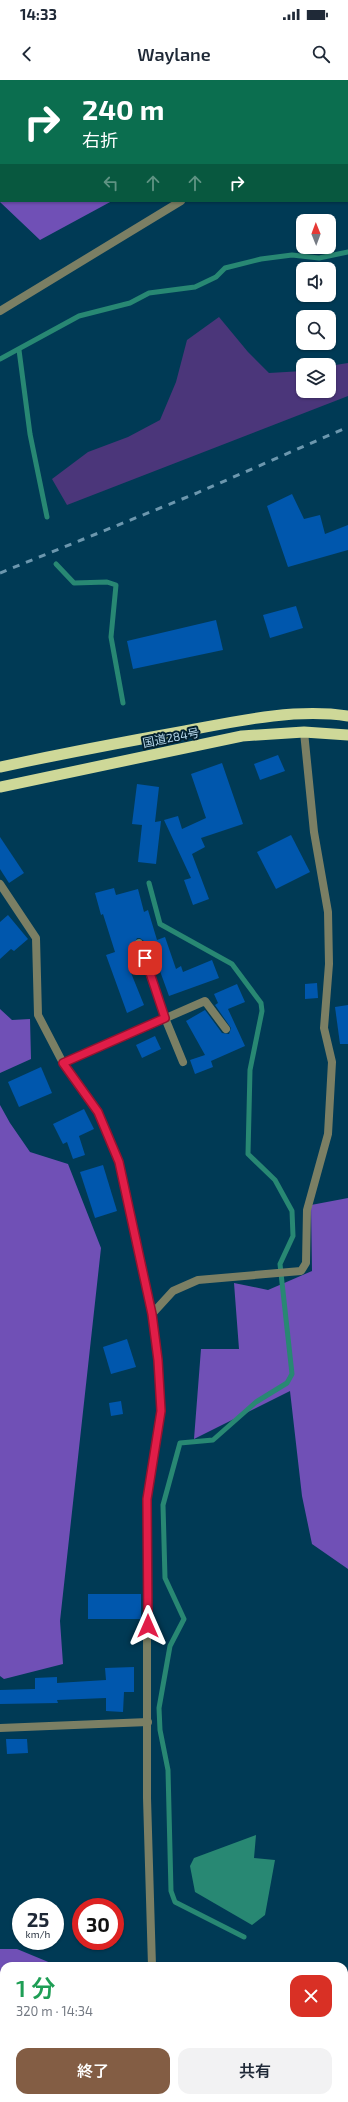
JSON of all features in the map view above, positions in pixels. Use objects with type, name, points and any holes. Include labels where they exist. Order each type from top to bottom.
[{"type":"highway","name":"国道284号","points":[[0,767],[79,750],[275,716],[334,714],[348,716]]},
{"type":"highway","name":"国道284号","points":[[0,787],[242,736],[304,732],[348,735]]},
{"type":"street","points":[[0,311],[179,202]]},
{"type":"street","points":[[152,1314],[173,1291],[198,1280],[300,1271],[306,1262],[307,1210],[328,1134],[332,1062],[324,1028],[329,964],[328,912],[314,832],[304,732]]},
{"type":"street","points":[[0,884],[36,938],[38,1015],[63,1063],[98,1112],[119,1162],[152,1314],[158,1360],[161,1411],[147,1499],[147,1798],[152,1962]]},
{"type":"street","points":[[140,943],[165,1018],[183,1062]]},
{"type":"street","points":[[63,1063],[205,1000],[226,1029]]},
{"type":"street","points":[[0,1728],[148,1722]]},
{"type":"shaded area","points":[[0,202],[110,202],[40,240]]},
{"type":"shaded area","points":[[219,317],[248,352],[269,373],[296,371],[296,398],[336,398],[336,365],[348,363],[348,396],[67,505],[52,479],[88,452],[128,437],[160,420],[176,382],[187,340]]},
{"type":"shaded area","points":[[0,1009],[12,1020],[30,1019],[31,1059],[0,1073]]},
{"type":"shaded area","points":[[0,1105],[10,1123],[30,1152],[68,1164],[101,1248],[60,1621],[63,1664],[4,1679],[0,1676]]},
{"type":"shaded area","points":[[348,1198],[348,1569],[312,1544],[302,1496],[290,1391],[194,1439],[201,1349],[239,1349],[234,1283],[268,1290],[312,1271],[311,1205]]},
{"type":"shaded area","points":[[256,1835],[254,1858],[275,1860],[265,1915],[252,1925],[195,1892],[190,1866],[194,1858]]},
{"type":"shaded area","points":[[0,1949],[19,1950],[48,1962],[0,1962]]},
{"type":"building","points":[[292,494],[304,519],[320,515],[325,534],[348,525],[348,550],[288,567],[267,506]]},
{"type":"building","points":[[296,606],[303,628],[270,638],[263,615]]},
{"type":"building","points":[[216,620],[223,650],[133,669],[127,641]]},
{"type":"building","points":[[278,755],[285,771],[260,780],[254,764]]},
{"type":"building","points":[[222,763],[243,824],[201,838],[205,847],[192,854],[209,899],[193,905],[184,880],[191,878],[164,820],[178,816],[182,829],[206,818],[191,774]]},
{"type":"building","points":[[137,784],[159,787],[155,822],[161,821],[156,864],[138,862],[142,825],[132,824]]},
{"type":"building","points":[[291,835],[310,872],[276,889],[257,852]]},
{"type":"building","points":[[0,837],[24,873],[9,883],[0,869]]},
{"type":"building","points":[[114,888],[116,895],[138,889],[144,912],[148,910],[157,940],[165,937],[176,969],[181,966],[183,972],[212,960],[219,978],[169,996],[156,960],[151,961],[144,941],[137,938],[134,944],[141,964],[129,968],[144,1005],[127,1013],[106,955],[115,952],[103,914],[101,915],[95,893]]},
{"type":"building","points":[[8,915],[28,939],[14,951],[11,949],[0,959],[0,922]]},
{"type":"building","points":[[317,983],[318,998],[305,999],[305,984]]},
{"type":"building","points":[[237,984],[245,1002],[228,1009],[245,1046],[211,1061],[213,1067],[195,1074],[190,1060],[205,1055],[186,1021],[205,1010],[222,1033],[229,1034],[231,1028],[215,1005],[218,1003],[214,994]]},
{"type":"building","points":[[348,1005],[348,1044],[340,1044],[335,1007]]},
{"type":"building","points":[[155,1036],[161,1049],[142,1058],[136,1045]]},
{"type":"building","points":[[41,1067],[52,1093],[19,1107],[8,1082]]},
{"type":"building","points":[[84,1109],[94,1129],[79,1136],[85,1155],[73,1159],[67,1142],[63,1144],[53,1124]]},
{"type":"building","points":[[103,1165],[117,1211],[95,1218],[80,1172]]},
{"type":"building","points":[[127,1339],[136,1367],[111,1374],[103,1347]]},
{"type":"building","points":[[121,1401],[123,1414],[111,1416],[109,1403]]},
{"type":"building","points":[[88,1594],[141,1594],[141,1619],[88,1619]]},
{"type":"building","points":[[134,1667],[134,1692],[124,1692],[123,1712],[106,1711],[106,1698],[57,1700],[58,1703],[0,1704],[0,1690],[35,1689],[35,1678],[57,1677],[57,1683],[106,1680],[105,1668]]},
{"type":"building","points":[[6,1739],[27,1739],[28,1753],[7,1754]]},
{"type":"waterway","points":[[0,359],[79,316],[130,303],[149,293],[195,287],[216,277],[225,268],[261,259],[292,255],[319,258],[348,252]]},
{"type":"waterway","points":[[19,350],[30,434],[47,517]]},
{"type":"waterway","points":[[56,564],[74,583],[107,582],[116,585],[111,637],[123,703]]},
{"type":"waterway","points":[[149,883],[160,924],[232,964],[261,1003],[262,1011],[250,1070],[248,1154],[275,1180],[292,1211],[293,1236],[280,1264],[292,1374],[287,1383],[256,1402],[213,1440],[180,1443],[163,1505],[165,1578],[184,1619],[170,1646],[159,1708],[160,1730],[168,1770],[171,1891],[175,1902],[244,1937]]},
{"type":"railway","points":[[0,573],[197,493],[348,427]]},
{"type":"route","points":[[145,958],[165,1018],[63,1063],[98,1112],[119,1162],[152,1314],[158,1360],[161,1411],[147,1499],[148,1626]]}]
